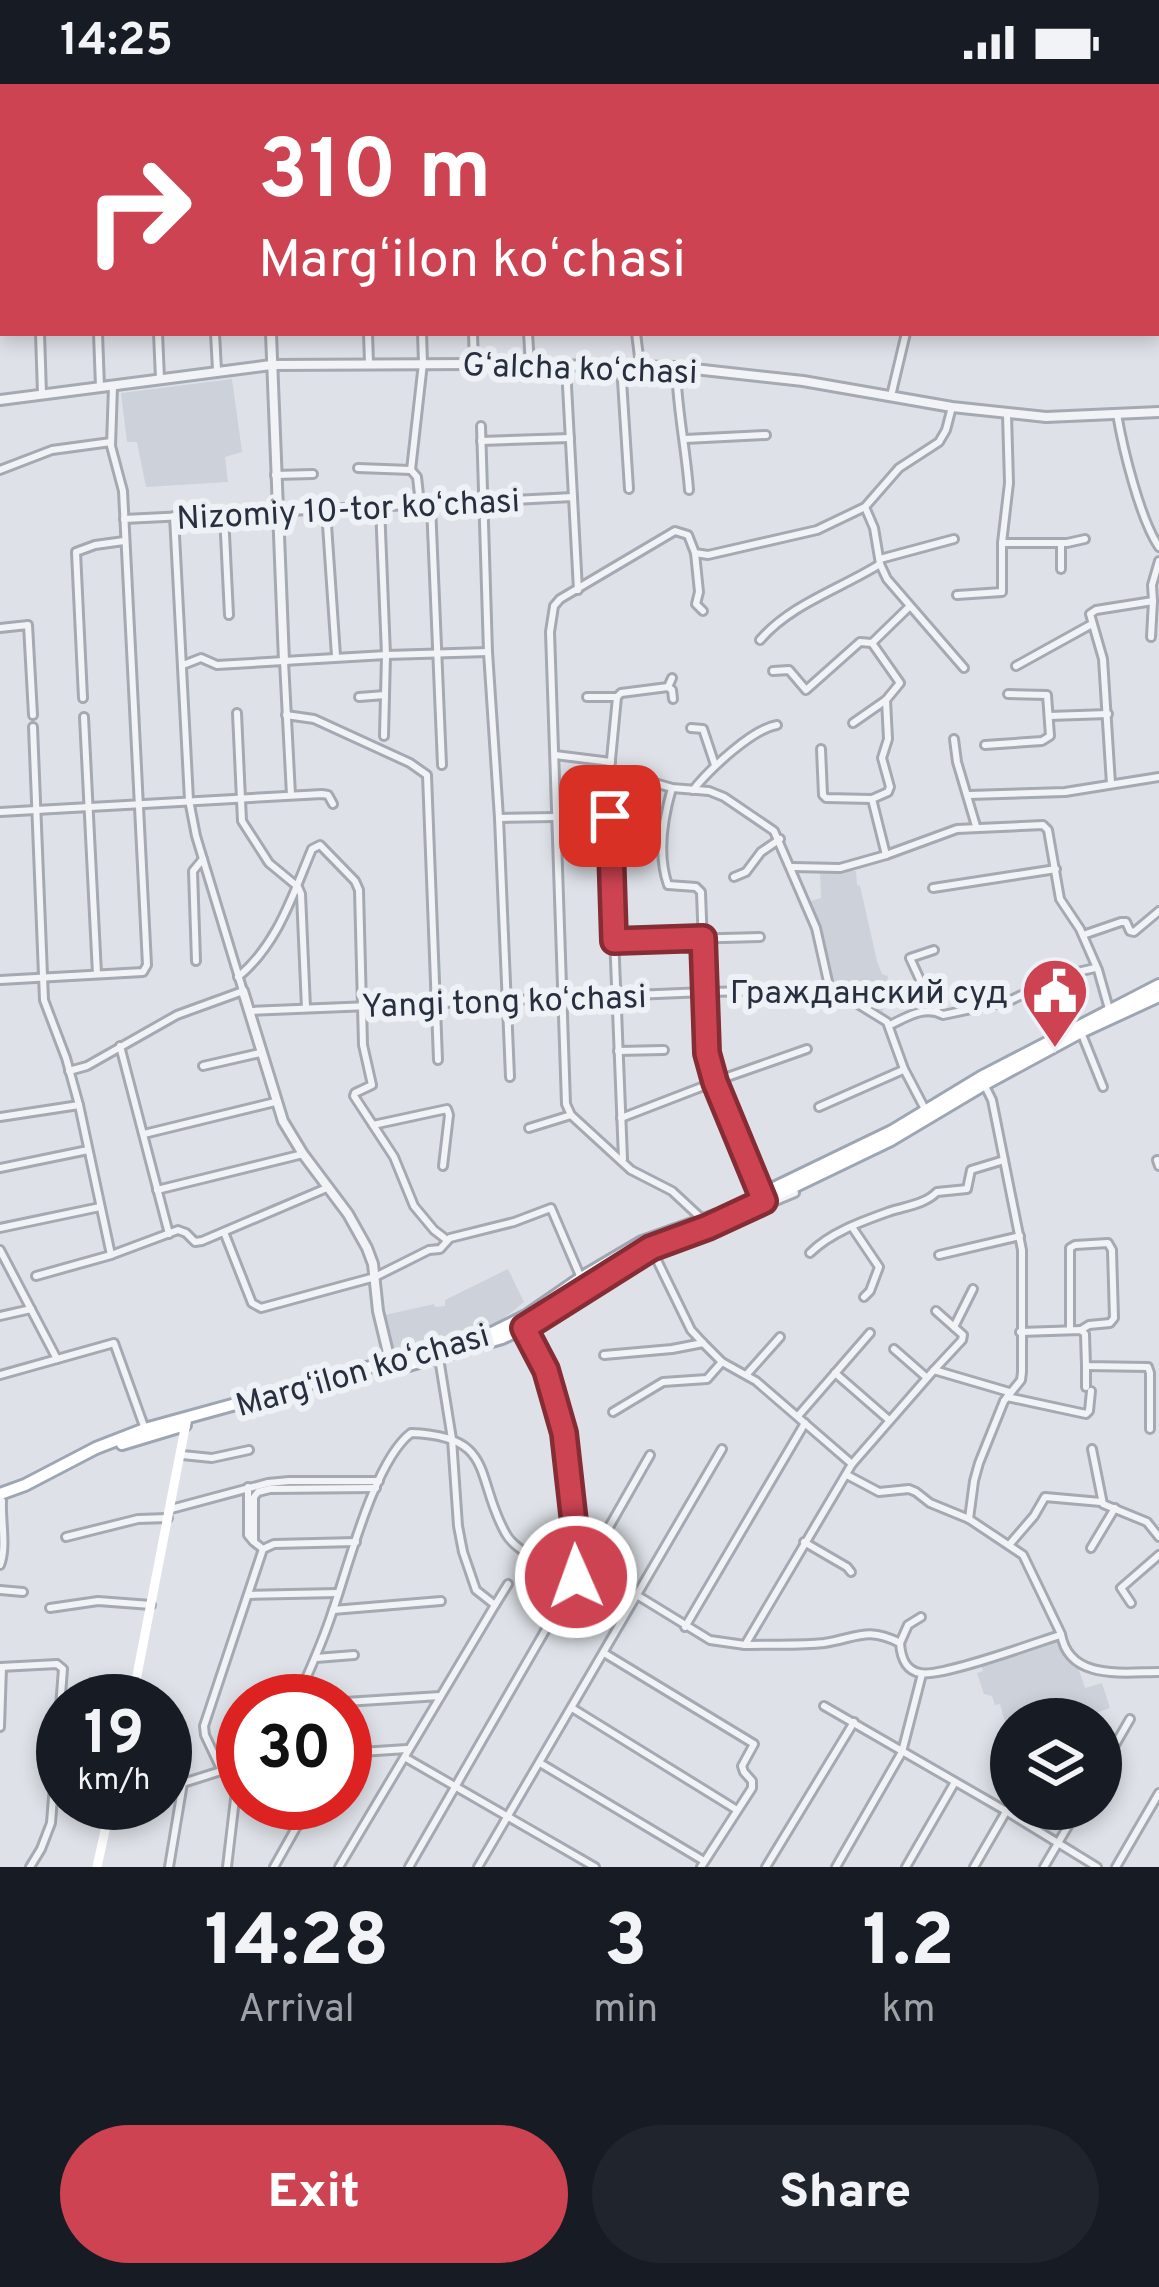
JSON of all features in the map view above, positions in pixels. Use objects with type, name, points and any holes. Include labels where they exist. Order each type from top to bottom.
[{"type":"main road","name":"Margʻilon koʻchasi","points":[[1,1499],[96,1448],[145,1429],[502,1339],[651,1248],[708,1227],[1159,985]]},
{"type":"main road","name":"Margʻilon koʻchasi","points":[[1,1499],[23,1494],[125,1443],[188,1421],[490,1334],[655,1236],[793,1186],[911,1130],[983,1081],[1159,995]]},
{"type":"main road","points":[[137,1674],[188,1421]]},
{"type":"main road","points":[[97,1867],[105,1830]]},
{"type":"street","points":[[40,336],[42,394]]},
{"type":"street","points":[[98,336],[100,387]]},
{"type":"street","points":[[158,336],[160,380]]},
{"type":"street","points":[[214,336],[217,370]]},
{"type":"street","points":[[272,336],[291,795]]},
{"type":"street","points":[[368,336],[369,363]]},
{"type":"street","points":[[420,504],[417,477],[411,470],[422,336]]},
{"type":"street","points":[[473,336],[474,364]]},
{"type":"street","points":[[528,336],[530,365]]},
{"type":"street","points":[[637,336],[640,366]]},
{"type":"street","points":[[891,396],[906,336]]},
{"type":"street","name":"Gʻalcha koʻchasi","points":[[0,400],[271,365],[621,365],[782,378],[1007,414],[1159,412]]},
{"type":"street","points":[[621,365],[629,489]]},
{"type":"street","points":[[566,367],[578,590]]},
{"type":"street","points":[[676,367],[689,490]]},
{"type":"street","points":[[0,980],[143,972],[146,965],[123,491],[111,442],[113,386]]},
{"type":"street","points":[[695,553],[725,552],[817,530],[865,507],[899,468],[939,442],[952,407]]},
{"type":"street","points":[[957,596],[1001,593],[1001,543],[1009,483],[1007,414]]},
{"type":"street","points":[[1117,414],[1123,448],[1159,547]]},
{"type":"street","points":[[481,426],[510,1077]]},
{"type":"street","points":[[685,439],[766,435]]},
{"type":"street","points":[[481,441],[570,438]]},
{"type":"street","points":[[0,470],[52,450],[111,442]]},
{"type":"street","points":[[358,468],[411,470]]},
{"type":"street","points":[[275,475],[313,474]]},
{"type":"street","name":"Nizomiy 10-tor koʻchasi","points":[[124,519],[573,497]]},
{"type":"street","points":[[431,503],[442,765]]},
{"type":"street","points":[[380,506],[384,736]]},
{"type":"street","points":[[865,507],[887,579],[964,668]]},
{"type":"street","points":[[326,510],[336,657]]},
{"type":"street","points":[[224,514],[229,615]]},
{"type":"street","points":[[174,516],[189,800],[203,860],[275,1102],[303,1154],[367,1248],[390,1363]]},
{"type":"street","points":[[703,610],[696,604],[700,592],[695,553],[686,532],[672,532],[560,599],[554,606],[550,632],[566,1105],[631,1170],[672,1191],[703,1221]]},
{"type":"street","points":[[760,640],[793,611],[880,562],[954,539]]},
{"type":"street","points":[[1001,543],[1061,544],[1085,539]]},
{"type":"street","points":[[83,698],[76,552],[124,541]]},
{"type":"street","points":[[1061,544],[1061,569]]},
{"type":"street","points":[[1151,637],[1152,585],[1159,561]]},
{"type":"street","points":[[1111,784],[1102,659],[1090,614],[1153,602]]},
{"type":"street","points":[[773,671],[789,670],[806,690],[860,642],[872,643],[909,607]]},
{"type":"street","points":[[1016,666],[1092,624]]},
{"type":"street","points":[[0,628],[28,625],[32,715]]},
{"type":"street","points":[[853,723],[886,700],[900,683],[872,643]]},
{"type":"street","points":[[182,665],[201,658],[217,665],[488,652]]},
{"type":"street","points":[[668,687],[672,678]]},
{"type":"street","points":[[587,697],[668,687]]},
{"type":"street","points":[[668,687],[673,699]]},
{"type":"street","points":[[986,745],[1050,736],[1047,695],[1009,694]]},
{"type":"street","points":[[359,697],[385,695]]},
{"type":"street","points":[[616,697],[610,766],[623,1162]]},
{"type":"street","points":[[821,749],[826,798],[872,799],[888,792],[882,758],[888,739],[886,700]]},
{"type":"street","points":[[237,713],[242,820],[269,863],[298,887],[306,1008]]},
{"type":"street","points":[[1049,716],[1108,714]]},
{"type":"street","points":[[286,715],[314,719],[427,775],[438,1060]]},
{"type":"street","points":[[84,717],[97,974]]},
{"type":"street","points":[[693,790],[762,728],[777,725]]},
{"type":"street","points":[[33,727],[44,1000],[79,1105],[111,1255]]},
{"type":"street","points":[[691,728],[703,729],[716,766]]},
{"type":"street","points":[[954,739],[976,826]]},
{"type":"street","points":[[554,754],[610,766],[672,788],[709,790],[774,831],[816,928],[829,986],[888,1026],[926,1112]]},
{"type":"street","points":[[969,795],[1065,792],[1158,774]]},
{"type":"street","points":[[672,788],[662,828],[665,882],[699,890],[707,1053],[762,1197]]},
{"type":"street","points":[[0,812],[325,794],[333,803]]},
{"type":"street","points":[[872,799],[886,855]]},
{"type":"street","points":[[499,818],[557,817]]},
{"type":"street","points":[[792,867],[840,868],[957,829],[1042,825],[1048,830],[1060,899],[1083,935],[1109,1009]]},
{"type":"street","points":[[734,877],[746,872],[760,852],[780,838]]},
{"type":"street","points":[[238,976],[279,927],[312,848],[324,849],[358,886],[364,1055],[373,1084],[354,1096],[399,1166],[414,1206],[447,1240]]},
{"type":"street","points":[[196,961],[193,871],[203,860]]},
{"type":"street","points":[[932,888],[1056,869]]},
{"type":"street","points":[[1083,935],[1120,922],[1134,932],[1159,911]]},
{"type":"street","points":[[614,941],[760,937]]},
{"type":"street","points":[[934,950],[910,958],[922,984],[933,988],[937,1011]]},
{"type":"street","points":[[888,1026],[916,1012],[943,1015],[1010,1001],[1064,975],[1095,968]]},
{"type":"street","name":"Yangi tong koʻchasi","points":[[250,1012],[563,996],[757,991],[804,995],[829,986]]},
{"type":"street","points":[[69,1071],[177,1015],[243,991]]},
{"type":"street","points":[[1081,1032],[1103,1087]]},
{"type":"street","points":[[119,1045],[169,1234]]},
{"type":"street","points":[[621,1118],[807,1049]]},
{"type":"street","points":[[618,1051],[664,1050]]},
{"type":"street","points":[[203,1066],[260,1053]]},
{"type":"street","points":[[819,1107],[904,1069]]},
{"type":"street","points":[[969,1519],[979,1463],[1022,1372],[1020,1236],[992,1100],[983,1081]]},
{"type":"street","points":[[144,1135],[275,1102]]},
{"type":"street","points":[[0,1117],[79,1105]]},
{"type":"street","points":[[373,1125],[447,1109],[443,1166]]},
{"type":"street","points":[[529,1128],[571,1115]]},
{"type":"street","points":[[0,1168],[88,1150]]},
{"type":"street","points":[[157,1190],[303,1154]]},
{"type":"street","points":[[810,1253],[822,1241],[851,1227],[930,1200],[937,1192],[967,1189],[971,1170],[1004,1160]]},
{"type":"street","points":[[36,1276],[182,1230],[195,1242],[328,1187]]},
{"type":"street","points":[[0,1228],[100,1207]]},
{"type":"street","points":[[224,1232],[258,1308],[375,1276],[429,1250],[440,1250],[447,1240],[551,1208],[581,1278]]},
{"type":"street","points":[[851,1227],[879,1267],[864,1297]]},
{"type":"street","points":[[939,1255],[1020,1236]]},
{"type":"street","points":[[1020,1332],[1082,1330],[1089,1324],[1110,1323],[1114,1318],[1108,1243],[1070,1248],[1070,1330]]},
{"type":"street","points":[[651,1248],[703,1343],[852,1464]]},
{"type":"street","points":[[0,1250],[58,1358]]},
{"type":"street","points":[[954,1327],[974,1289]]},
{"type":"street","points":[[0,1316],[31,1309]]},
{"type":"street","points":[[745,1645],[852,1464],[962,1340],[963,1335],[936,1311]]},
{"type":"street","points":[[410,1867],[576,1577],[564,1433],[546,1370],[524,1328]]},
{"type":"street","points":[[934,1370],[1086,1414],[1082,1330]]},
{"type":"street","points":[[797,1416],[870,1333]]},
{"type":"street","points":[[746,1375],[780,1337]]},
{"type":"street","points":[[0,1376],[114,1343],[145,1429]]},
{"type":"street","points":[[604,1354],[703,1343]]},
{"type":"street","points":[[894,1349],[926,1377]]},
{"type":"street","points":[[439,1358],[463,1552],[476,1589],[494,1605]]},
{"type":"street","points":[[613,1412],[664,1382],[703,1380],[722,1362]]},
{"type":"street","points":[[1086,1366],[1148,1367],[1150,1430]]},
{"type":"street","points":[[835,1373],[889,1420]]},
{"type":"street","points":[[686,1627],[805,1423]]},
{"type":"street","points":[[309,1674],[378,1484],[399,1443],[411,1433],[452,1439],[475,1455],[511,1541],[547,1566],[564,1558],[578,1559],[710,1640],[745,1645],[827,1642],[874,1633],[901,1643]]},
{"type":"street","points":[[478,1867],[722,1449]]},
{"type":"street","points":[[1092,1449],[1102,1502]]},
{"type":"street","points":[[182,1455],[212,1458],[249,1450]]},
{"type":"street","points":[[588,1564],[650,1455]]},
{"type":"street","points":[[845,1474],[874,1491],[916,1492],[1010,1545],[1022,1555],[1063,1644],[1093,1671],[1159,1672]]},
{"type":"street","points":[[66,1538],[170,1513],[248,1487],[290,1480],[378,1484]]},
{"type":"street","points":[[254,1541],[254,1497],[262,1490],[378,1484]]},
{"type":"street","points":[[248,1487],[248,1535],[263,1549]]},
{"type":"street","points":[[1010,1545],[1045,1497],[1102,1502],[1147,1522],[1159,1538]]},
{"type":"street","points":[[0,1565],[5,1554],[1,1499]]},
{"type":"street","points":[[1091,1548],[1115,1508]]},
{"type":"street","points":[[221,1674],[263,1549],[274,1544],[356,1542]]},
{"type":"street","points":[[804,1542],[850,1572]]},
{"type":"street","points":[[1131,1603],[1120,1588],[1159,1555]]},
{"type":"street","points":[[339,1867],[508,1584]]},
{"type":"street","points":[[0,1590],[23,1592]]},
{"type":"street","points":[[248,1595],[338,1593]]},
{"type":"street","points":[[50,1608],[98,1601],[151,1605]]},
{"type":"street","points":[[333,1610],[441,1601]]},
{"type":"street","points":[[922,1617],[908,1625],[901,1643],[907,1665],[922,1674],[1061,1634]]},
{"type":"street","points":[[540,1763],[702,1864],[752,1787],[742,1766],[752,1742],[604,1653]]},
{"type":"street","points":[[316,1658],[354,1655]]},
{"type":"street","points":[[0,1727],[1,1666],[57,1664],[63,1674]]},
{"type":"street","points":[[836,1867],[902,1752],[922,1674]]},
{"type":"street","points":[[216,1690],[204,1726],[216,1757]]},
{"type":"street","points":[[372,1700],[440,1696]]},
{"type":"street","points":[[824,1706],[990,1798]]},
{"type":"street","points":[[572,1708],[737,1810]]},
{"type":"street","points":[[1122,1733],[1130,1719]]},
{"type":"street","points":[[766,1867],[854,1722]]},
{"type":"street","points":[[372,1753],[407,1753],[456,1787],[595,1867]]},
{"type":"street","points":[[906,1867],[956,1782]]},
{"type":"street","points":[[1116,1867],[1159,1793]]},
{"type":"street","points":[[30,1867],[49,1830]]},
{"type":"street","points":[[170,1867],[176,1830]]},
{"type":"street","points":[[227,1867],[232,1830]]},
{"type":"street","points":[[274,1867],[295,1830]]},
{"type":"street","points":[[974,1867],[996,1830]]},
{"type":"street","points":[[1039,1830],[1097,1867]]},
{"type":"street","points":[[1044,1867],[1065,1830]]},
{"type":"shaded area","points":[[232,379],[242,452],[225,457],[228,482],[146,487],[137,442],[127,442],[121,393]]},
{"type":"shaded area","points":[[820,871],[856,871],[877,961],[882,974],[888,976],[883,1012],[838,991],[834,980],[828,981],[808,902],[821,898]]},
{"type":"shaded area","points":[[508,1269],[524,1302],[498,1323],[392,1352],[385,1315],[434,1304],[445,1306],[445,1300]]},
{"type":"shaded area","points":[[1059,1639],[1077,1664],[1085,1688],[1102,1683],[1107,1698],[993,1698],[984,1694],[977,1673],[983,1671],[980,1663]]},
{"type":"place","name":"Гражданский суд","points":[[1055,1050]]},
{"type":"route","points":[[576,1577],[564,1433],[546,1370],[524,1328],[651,1248],[764,1201],[707,1053],[703,938],[614,941],[610,816]]}]
